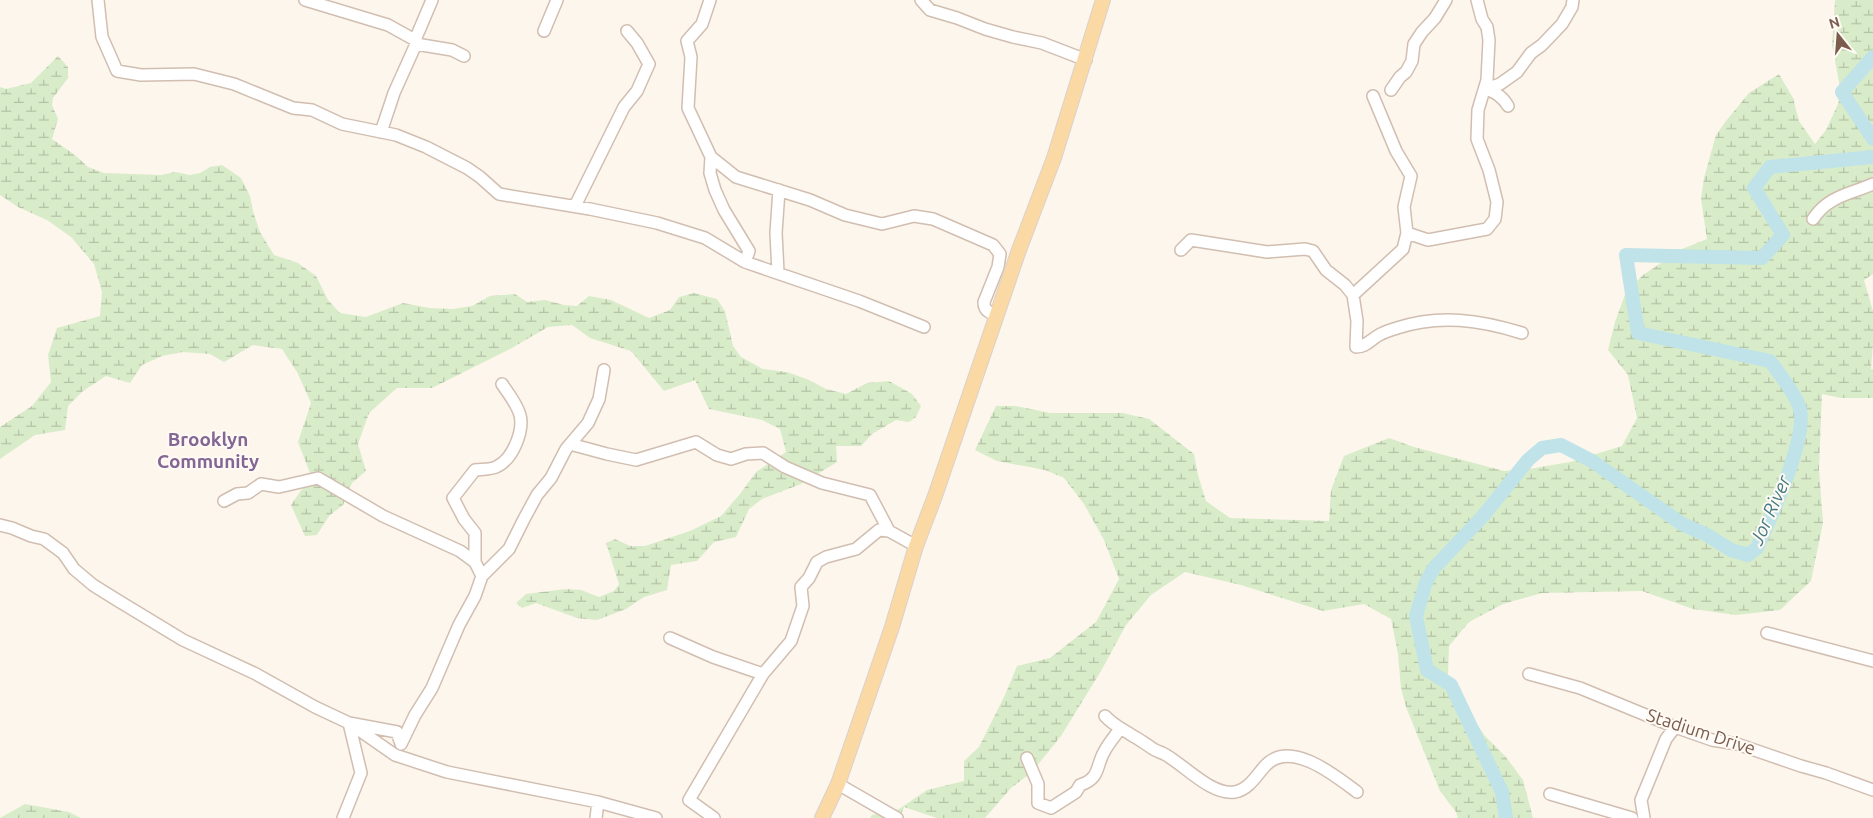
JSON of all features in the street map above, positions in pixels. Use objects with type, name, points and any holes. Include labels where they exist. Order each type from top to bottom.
[{"type":"main road","points":[[822,818],[838,784],[892,627],[916,546],[935,496],[1019,250],[1054,158],[1086,60],[1103,0]]},
{"type":"street","points":[[98,0],[102,37],[117,71],[142,76],[194,74],[234,84],[293,108],[312,110],[342,124],[396,135],[426,147],[467,168],[499,194],[575,206],[657,223],[704,238],[745,262],[859,301],[924,327]]},
{"type":"street","points":[[305,0],[388,25],[416,42],[452,50],[464,56]]},
{"type":"street","points":[[381,132],[394,93],[432,0]]},
{"type":"street","points":[[544,31],[557,0]]},
{"type":"street","points":[[710,0],[702,24],[687,41],[691,57],[688,108],[711,157],[736,177],[810,200],[845,215],[882,224],[914,216],[933,219],[993,245],[1000,254],[998,267],[984,302],[984,308],[996,316]]},
{"type":"street","points":[[921,0],[930,10],[958,18],[985,29],[1042,43],[1086,60]]},
{"type":"street","points":[[1391,90],[1400,76],[1406,72],[1412,61],[1414,44],[1435,18],[1446,0]]},
{"type":"street","points":[[1407,233],[1428,240],[1487,229],[1495,219],[1497,202],[1489,170],[1477,139],[1478,110],[1486,89],[1489,65],[1487,27],[1482,19],[1478,0]]},
{"type":"street","points":[[1486,89],[1500,84],[1517,72],[1531,53],[1542,45],[1562,24],[1572,8],[1573,0]]},
{"type":"street","points":[[575,206],[624,107],[637,91],[649,64],[637,43],[627,31]]},
{"type":"street","points":[[1486,89],[1497,93],[1508,106]]},
{"type":"street","points":[[1353,295],[1403,249],[1407,233],[1404,207],[1411,176],[1396,151],[1373,96]]},
{"type":"street","points":[[711,157],[710,173],[715,190],[724,210],[749,252],[745,262]]},
{"type":"street","points":[[1813,219],[1817,212],[1836,197],[1873,184]]},
{"type":"street","points":[[778,272],[776,233],[779,190]]},
{"type":"street","points":[[1180,250],[1191,240],[1267,252],[1305,249],[1313,251],[1326,270],[1345,285],[1353,295],[1357,321],[1356,346],[1363,347],[1380,334],[1398,327],[1444,320],[1485,322],[1522,333]]},
{"type":"street","points":[[349,723],[397,732],[401,744],[415,715],[432,688],[475,596],[482,576],[509,549],[538,495],[551,478],[566,449],[588,423],[598,399],[604,370]]},
{"type":"street","points":[[482,576],[476,562],[475,533],[464,519],[453,498],[475,470],[496,468],[507,460],[517,441],[520,429],[520,415],[502,384]]},
{"type":"street","points":[[570,444],[636,460],[696,442],[717,455],[731,459],[746,454],[763,453],[785,467],[822,483],[870,495],[889,531]]},
{"type":"street","points":[[224,501],[237,494],[248,493],[261,484],[279,487],[318,478],[383,516],[460,551],[476,562]]},
{"type":"street","points":[[0,525],[44,540],[63,553],[74,569],[117,600],[183,640],[256,674],[314,707],[349,723],[395,755],[447,772],[598,802],[656,818]]},
{"type":"street","points":[[714,818],[689,800],[763,674],[791,641],[803,606],[801,586],[809,578],[817,562],[826,557],[856,549],[879,530],[889,531],[916,546]]},
{"type":"street","points":[[1767,633],[1873,660]]},
{"type":"street","points":[[670,638],[713,657],[763,674]]},
{"type":"street","name":"Stadium Drive","points":[[1529,674],[1580,688],[1712,740],[1737,744],[1873,790]]},
{"type":"street","points":[[1105,716],[1111,723],[1166,755],[1196,778],[1229,792],[1237,792],[1247,786],[1256,779],[1267,763],[1281,757],[1300,758],[1323,767],[1357,792]]},
{"type":"street","points":[[343,818],[361,773],[349,723]]},
{"type":"street","points":[[1644,818],[1641,800],[1666,739],[1675,727]]},
{"type":"street","points":[[1045,818],[1051,808],[1076,792],[1080,785],[1089,782],[1099,768],[1103,753],[1120,729]]},
{"type":"street","points":[[1027,758],[1038,784],[1038,803],[1051,808]]},
{"type":"street","points":[[838,784],[897,818]]},
{"type":"street","points":[[1550,794],[1632,818]]},
{"type":"street","points":[[596,818],[598,802]]},
{"type":"green space","points":[[1835,0],[1873,0],[1873,274],[1864,280],[1873,311],[1871,369],[1873,369],[1873,398],[1841,398],[1822,394],[1819,469],[1823,523],[1811,581],[1780,610],[1736,615],[1693,609],[1642,591],[1542,593],[1503,604],[1469,622],[1449,646],[1448,674],[1458,696],[1485,736],[1505,756],[1523,780],[1533,818],[1458,818],[1456,812],[1440,791],[1406,707],[1401,688],[1398,654],[1391,619],[1364,604],[1323,611],[1241,585],[1185,572],[1151,595],[1126,625],[1101,671],[1061,736],[1032,772],[1011,788],[985,818],[937,818],[904,807],[900,818],[870,818],[872,815],[899,809],[927,790],[964,781],[964,761],[979,747],[1017,666],[1050,658],[1096,622],[1119,579],[1104,540],[1084,504],[1064,478],[1045,470],[997,461],[975,450],[996,406],[1016,406],[1050,413],[1123,413],[1149,419],[1194,454],[1206,501],[1230,518],[1329,521],[1331,490],[1344,456],[1389,438],[1414,447],[1504,471],[1570,462],[1622,446],[1637,418],[1628,375],[1608,350],[1615,322],[1626,292],[1643,275],[1682,249],[1707,239],[1701,199],[1704,178],[1716,135],[1749,93],[1779,74],[1793,98],[1799,121],[1815,144],[1826,130],[1838,104],[1840,87],[1832,45]]},
{"type":"green space","points":[[58,56],[68,67],[68,78],[53,98],[52,105],[58,119],[52,139],[88,167],[104,173],[161,175],[175,172],[190,175],[200,173],[210,167],[222,165],[241,178],[250,196],[260,232],[274,255],[298,263],[316,276],[328,300],[340,313],[366,317],[403,303],[429,308],[453,309],[472,306],[490,296],[515,294],[527,302],[545,300],[577,306],[589,296],[611,300],[649,318],[670,310],[679,297],[694,293],[717,299],[725,311],[733,346],[741,357],[763,369],[787,372],[826,389],[846,394],[867,383],[889,381],[912,394],[921,406],[916,417],[909,422],[896,420],[872,434],[861,446],[836,446],[837,462],[801,484],[762,499],[749,509],[736,537],[714,542],[697,561],[671,565],[667,590],[644,597],[626,609],[597,620],[577,618],[536,603],[522,608],[516,603],[526,594],[566,589],[581,590],[599,597],[614,591],[619,584],[606,543],[615,539],[630,546],[645,546],[690,531],[721,516],[756,472],[786,452],[780,429],[762,420],[709,409],[695,380],[664,391],[631,351],[590,338],[572,325],[548,327],[510,349],[432,388],[397,388],[369,413],[358,444],[366,471],[352,483],[343,505],[329,516],[317,535],[305,536],[291,505],[311,476],[298,442],[311,403],[297,372],[282,349],[253,345],[224,362],[210,354],[183,352],[162,356],[142,365],[130,383],[106,376],[83,391],[68,406],[65,430],[35,435],[0,459],[0,427],[32,406],[51,382],[48,355],[57,328],[100,316],[102,292],[94,264],[71,237],[47,220],[18,207],[0,195],[0,87],[6,89],[31,83]]},
{"type":"green space","points":[[25,804],[69,812],[81,818],[0,818]]},
{"type":"waterway","name":"Jor River","points":[[1873,57],[1842,92],[1873,139]]},
{"type":"waterway","name":"Jor River","points":[[1506,818],[1502,792],[1451,685],[1427,670],[1416,616],[1426,582],[1434,568],[1483,516],[1528,460],[1542,448],[1561,445],[1592,461],[1682,524],[1707,535],[1731,550],[1748,555],[1757,548],[1779,498],[1794,456],[1801,419],[1799,406],[1786,383],[1770,361],[1638,333],[1626,255],[1762,258],[1783,235],[1754,188],[1770,167],[1873,157]]},
{"type":"district","name":"Brooklyn Community","points":[[208,450]]}]
